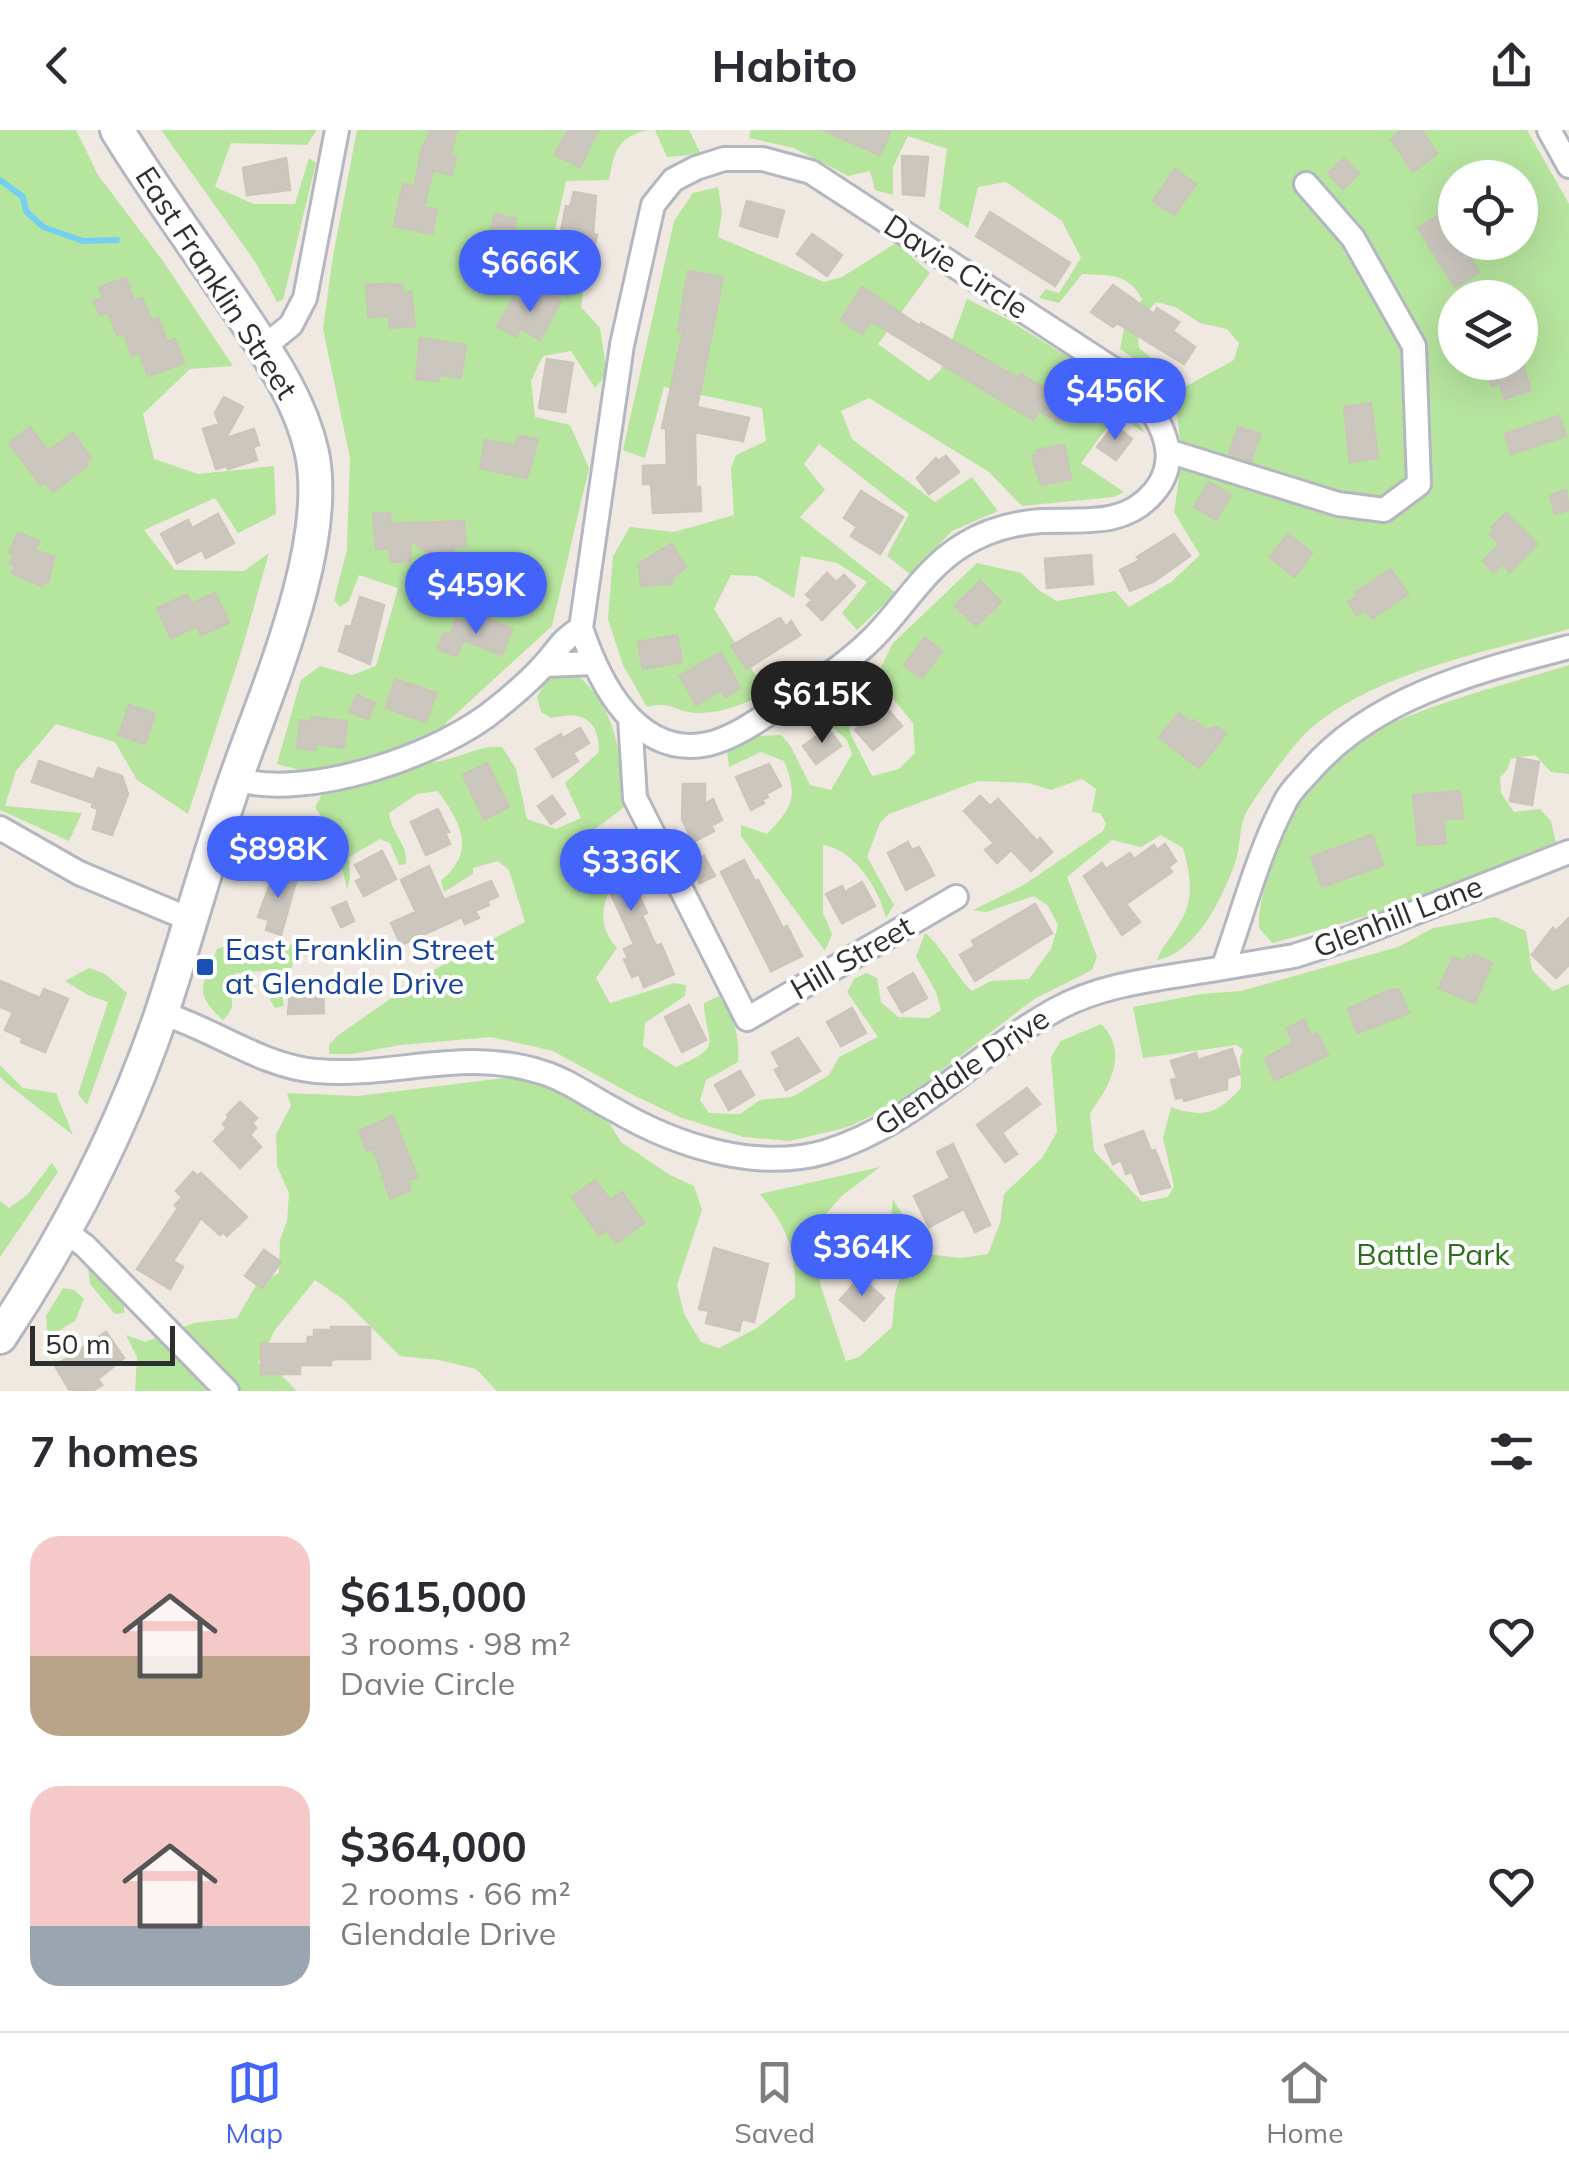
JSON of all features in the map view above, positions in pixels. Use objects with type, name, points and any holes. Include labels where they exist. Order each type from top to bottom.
[{"type":"main road","name":"East Franklin Street","points":[[0,1337],[65,1231],[118,1124],[161,1013],[301,589],[311,534],[312,453],[296,406],[264,347],[117,130]]},
{"type":"street","points":[[264,347],[291,325],[305,298],[338,130]]},
{"type":"street","points":[[1549,130],[1569,166]]},
{"type":"street","name":"Davie Circle","points":[[724,158],[763,159],[811,172],[1128,379],[1154,410],[1168,441],[1168,451],[1168,470],[1154,494],[1127,514],[1077,524],[1044,521],[1014,525],[989,531],[962,546],[936,564],[874,637],[844,663],[748,726],[710,744],[681,746],[649,734],[630,718],[612,698],[580,628],[622,346],[654,205],[673,180],[724,158]]},
{"type":"street","points":[[1168,451],[1338,504],[1384,510],[1419,484],[1414,346],[1353,238],[1306,184]]},
{"type":"street","points":[[236,779],[259,786],[312,782],[407,758],[462,732],[495,710],[545,664],[560,641],[580,628]]},
{"type":"street","points":[[1223,968],[1286,798],[1318,762],[1364,721],[1429,690],[1569,647]]},
{"type":"street","points":[[545,664],[593,663]]},
{"type":"street","name":"Hill Street","points":[[630,718],[635,798],[747,1019],[956,897]]},
{"type":"street","points":[[0,828],[79,874],[190,919]]},
{"type":"street","name":"Glenhill Lane","points":[[1223,968],[1294,956],[1350,938],[1569,852]]},
{"type":"street","name":"Glendale Drive","points":[[161,1013],[268,1059],[304,1069],[338,1071],[476,1060],[520,1066],[570,1084],[663,1134],[720,1153],[796,1156],[818,1154],[874,1134],[908,1114],[1036,1020],[1074,1000],[1118,987],[1223,968]]},
{"type":"street","points":[[65,1231],[85,1246],[228,1391]]},
{"type":"green space","points":[[0,130],[76,130],[98,175],[163,261],[233,366],[190,369],[143,414],[154,459],[198,474],[274,466],[276,514],[238,533],[215,498],[144,530],[175,570],[244,571],[269,553],[188,814],[137,780],[115,742],[56,724],[16,771],[5,806],[82,813],[69,841],[0,810]]},
{"type":"green space","points":[[161,130],[317,130],[307,145],[231,143],[215,187],[254,204],[295,204],[309,158],[316,163],[283,300],[277,302],[256,263]]},
{"type":"green space","points":[[357,130],[647,130],[629,137],[619,147],[609,180],[566,181],[549,258],[587,265],[581,307],[600,328],[607,374],[595,388],[571,351],[543,356],[531,381],[535,417],[570,425],[589,468],[552,626],[446,723],[433,762],[502,747],[516,769],[527,819],[556,829],[581,818],[565,783],[599,752],[598,740],[592,724],[586,720],[571,716],[551,718],[541,712],[537,697],[546,681],[569,669],[597,696],[618,748],[625,806],[587,836],[582,853],[585,865],[590,882],[640,875],[653,890],[631,882],[608,893],[604,922],[617,948],[596,978],[610,1003],[674,983],[686,985],[685,996],[645,1023],[643,1046],[676,1067],[708,1048],[704,1003],[719,996],[735,1027],[738,1062],[706,1080],[700,1100],[709,1113],[740,1114],[760,1100],[792,1097],[829,1075],[839,1057],[878,1037],[847,992],[854,979],[866,973],[877,978],[881,1002],[898,1017],[929,1018],[941,1010],[936,992],[916,957],[925,933],[972,991],[991,981],[1029,979],[1051,949],[1058,925],[1048,906],[1034,896],[986,912],[973,910],[1022,886],[1103,831],[1106,823],[1100,813],[1092,812],[1096,789],[1082,779],[1051,790],[1029,783],[978,781],[889,814],[880,823],[867,857],[894,905],[886,918],[864,872],[845,854],[823,845],[823,913],[832,934],[825,951],[741,836],[741,825],[767,834],[787,809],[792,793],[784,761],[761,752],[729,767],[727,751],[757,736],[781,735],[810,785],[831,790],[852,754],[847,740],[815,712],[833,698],[844,705],[851,735],[872,776],[899,769],[915,753],[913,723],[880,683],[878,673],[893,643],[977,563],[1021,573],[1057,601],[1115,591],[1129,607],[1171,582],[1200,555],[1174,512],[1180,453],[1172,394],[1234,360],[1239,343],[1227,329],[1200,323],[1175,307],[1156,302],[1137,324],[1139,348],[1170,373],[1161,376],[1120,349],[1124,329],[1142,299],[1124,280],[1082,274],[1059,303],[1039,298],[1046,289],[1059,293],[1081,258],[1062,221],[1006,182],[978,187],[968,228],[939,209],[947,149],[908,136],[893,167],[893,195],[875,190],[870,171],[848,176],[794,148],[749,138],[751,130],[1527,130],[1569,204],[1569,629],[1465,656],[1391,681],[1327,715],[1302,737],[1253,801],[1242,823],[1235,863],[1223,892],[1196,935],[1171,955],[1157,960],[1187,907],[1189,879],[1183,848],[1161,835],[1141,847],[1112,840],[1067,877],[1097,957],[1092,970],[1034,999],[899,1103],[848,1127],[790,1141],[744,1137],[682,1118],[553,1051],[491,1037],[329,1054],[329,1045],[337,1036],[426,974],[525,922],[509,870],[498,861],[473,868],[473,874],[444,892],[441,881],[459,859],[462,837],[438,791],[417,794],[389,813],[406,864],[399,865],[390,843],[380,839],[349,857],[347,890],[336,847],[315,807],[321,796],[303,771],[277,764],[301,680],[320,666],[352,675],[376,666],[398,588],[359,575],[349,601],[340,607],[334,600],[347,550],[350,458],[323,329]]},
{"type":"green space","points":[[655,130],[689,130],[701,154],[667,157]]},
{"type":"green space","points":[[718,187],[722,212],[718,237],[824,282],[842,277],[896,243],[930,273],[878,344],[929,381],[941,369],[967,299],[1111,383],[1145,433],[1116,415],[1081,463],[1124,492],[1113,497],[1022,506],[989,472],[869,398],[841,411],[852,439],[935,502],[972,477],[998,511],[952,531],[910,574],[887,556],[909,514],[819,444],[804,464],[825,490],[800,517],[896,593],[857,630],[842,613],[867,582],[837,563],[801,556],[794,598],[757,576],[731,575],[714,609],[766,692],[732,707],[695,713],[667,706],[647,707],[623,665],[608,619],[613,556],[630,527],[674,532],[734,515],[731,469],[736,455],[766,441],[762,408],[664,387],[645,458],[623,450],[674,221],[693,193]]},
{"type":"green space","points":[[1569,665],[1569,774],[1551,772],[1535,755],[1511,759],[1500,777],[1501,793],[1514,812],[1540,809],[1551,821],[1557,847],[1380,911],[1272,943],[1259,928],[1269,873],[1300,803],[1335,758],[1356,742],[1413,715]]},
{"type":"green space","name":"Battle Park","points":[[1495,917],[1526,931],[1532,970],[1553,991],[1569,984],[1569,1391],[497,1391],[476,1369],[400,1356],[344,1300],[315,1280],[275,1330],[258,1363],[281,1375],[297,1391],[135,1391],[137,1357],[126,1335],[145,1342],[194,1323],[237,1318],[256,1285],[279,1273],[280,1240],[287,1221],[289,1193],[277,1166],[276,1134],[291,1106],[287,1093],[358,1096],[512,1077],[570,1096],[610,1124],[621,1142],[694,1186],[702,1210],[677,1285],[684,1314],[701,1342],[719,1348],[757,1328],[795,1297],[789,1242],[760,1194],[880,1167],[843,1195],[823,1217],[820,1284],[846,1361],[859,1357],[892,1327],[895,1293],[909,1252],[891,1217],[893,1199],[926,1254],[961,1258],[988,1254],[1000,1223],[1004,1194],[1042,1158],[1057,1132],[1051,1057],[1061,1041],[1101,1024],[1110,1035],[1114,1069],[1090,1113],[1094,1151],[1142,1202],[1168,1197],[1174,1186],[1163,1138],[1171,1107],[1202,1113],[1225,1103],[1241,1088],[1243,1050],[1237,1045],[1143,1058],[1133,1007],[1241,991],[1398,947],[1433,928]]},
{"type":"green space","points":[[313,940],[334,947],[336,956],[295,957],[280,982],[284,1006],[275,1008],[270,1000],[270,970],[236,973],[227,981],[232,1006],[223,1020],[207,1002],[203,987],[217,949],[232,944],[261,951]]},
{"type":"green space","points":[[89,968],[105,974],[127,993],[87,1105],[78,1094],[108,1002],[65,981]]},
{"type":"green space","points":[[0,1065],[23,1088],[56,1093],[73,1135],[0,1077]]},
{"type":"green space","points":[[52,1163],[58,1172],[0,1257],[0,1201],[9,1208],[27,1195]]},
{"type":"green space","points":[[88,1267],[124,1303],[124,1313],[115,1314],[90,1284]]},
{"type":"green space","points":[[63,1288],[74,1290],[84,1299],[75,1321],[55,1333],[47,1330],[46,1316]]},
{"type":"building","points":[[431,130],[457,130],[450,156],[456,157],[452,175],[433,170],[424,207],[437,210],[432,234],[394,226],[403,184],[414,187],[422,149]]},
{"type":"building","points":[[568,130],[598,130],[580,167],[555,155]]},
{"type":"building","points":[[823,130],[891,130],[880,155]]},
{"type":"building","points":[[1402,130],[1422,130],[1437,154],[1413,172],[1391,139]]},
{"type":"building","points":[[902,156],[928,157],[924,196],[903,194]]},
{"type":"building","points":[[286,158],[290,190],[247,195],[243,168]]},
{"type":"building","points":[[1344,158],[1359,173],[1343,189],[1328,173]]},
{"type":"building","points":[[1175,169],[1196,184],[1174,215],[1153,201]]},
{"type":"building","points":[[574,192],[596,196],[593,234],[597,235],[591,262],[556,255],[566,206],[570,207]]},
{"type":"building","points":[[747,201],[784,211],[777,237],[740,226]]},
{"type":"building","points":[[990,212],[1070,263],[1055,286],[976,236]]},
{"type":"building","points":[[495,214],[516,219],[511,242],[490,237]]},
{"type":"building","points":[[1438,216],[1438,260],[1418,228]]},
{"type":"building","points":[[812,234],[842,255],[827,276],[797,254]]},
{"type":"building","points":[[1438,260],[1472,260],[1479,272],[1466,280],[1451,280]]},
{"type":"building","points":[[688,271],[723,277],[697,407],[749,418],[743,441],[695,432],[696,487],[700,487],[701,511],[653,513],[651,484],[643,484],[643,466],[667,465],[666,428],[662,428],[683,332],[678,331]]},
{"type":"building","points":[[126,278],[134,301],[142,298],[152,321],[158,318],[167,342],[175,339],[184,363],[148,376],[140,353],[132,356],[124,333],[117,335],[108,312],[100,315],[94,301],[103,298],[99,287]]},
{"type":"building","points":[[366,285],[402,285],[403,293],[411,292],[415,326],[390,328],[389,316],[368,317]]},
{"type":"building","points":[[1113,285],[1154,314],[1157,308],[1179,322],[1173,331],[1195,347],[1184,364],[1117,323],[1113,327],[1091,312]]},
{"type":"building","points":[[862,287],[920,326],[921,323],[1018,378],[1021,374],[1057,396],[1065,383],[1084,395],[1067,423],[1058,416],[1059,423],[1039,410],[1033,420],[871,321],[862,334],[841,320]]},
{"type":"building","points":[[542,289],[561,301],[540,340],[521,328],[516,337],[497,326],[514,297],[522,302],[526,295],[535,300]]},
{"type":"building","points":[[420,338],[466,345],[461,378],[439,375],[438,381],[416,379]]},
{"type":"building","points":[[547,359],[573,363],[565,412],[539,408]]},
{"type":"building","points":[[1490,380],[1528,380],[1531,390],[1505,399],[1500,383],[1492,386]]},
{"type":"building","points":[[224,397],[243,407],[226,438],[254,429],[259,445],[253,447],[257,460],[216,469],[203,429],[219,424],[215,413]]},
{"type":"building","points":[[1371,403],[1378,458],[1350,462],[1344,407]]},
{"type":"building","points":[[1559,416],[1566,436],[1511,454],[1505,434]]},
{"type":"building","points":[[1114,425],[1132,439],[1116,460],[1097,447]]},
{"type":"building","points":[[30,427],[48,451],[73,433],[91,458],[86,462],[88,465],[53,492],[45,482],[41,485],[9,443]]},
{"type":"building","points":[[1238,427],[1260,434],[1251,461],[1229,453]]},
{"type":"building","points":[[518,436],[538,439],[527,478],[480,468],[485,440],[516,446]]},
{"type":"building","points":[[1064,445],[1071,479],[1041,485],[1032,456],[1038,455],[1037,450]]},
{"type":"building","points":[[946,456],[959,472],[929,494],[917,478],[936,458],[938,461]]},
{"type":"building","points":[[1209,482],[1231,495],[1216,520],[1194,507]]},
{"type":"building","points":[[1566,490],[1569,510],[1555,514],[1550,495]]},
{"type":"building","points":[[861,491],[903,517],[880,554],[851,536],[857,527],[844,518]]},
{"type":"building","points":[[390,513],[391,524],[464,521],[466,546],[453,547],[454,562],[443,563],[409,539],[411,561],[391,562],[389,548],[376,549],[373,514]]},
{"type":"building","points":[[1506,513],[1538,544],[1510,572],[1503,564],[1494,573],[1483,561],[1500,544],[1490,534]]},
{"type":"building","points":[[218,514],[234,543],[206,558],[202,550],[177,563],[161,534],[188,520],[192,528]]},
{"type":"building","points":[[18,533],[39,541],[35,550],[54,557],[48,582],[44,581],[42,586],[12,573],[15,565],[10,563],[14,554],[9,552]]},
{"type":"building","points":[[1174,534],[1190,556],[1155,581],[1130,591],[1120,570]]},
{"type":"building","points":[[1288,534],[1312,553],[1294,577],[1270,557]]},
{"type":"building","points":[[671,544],[686,567],[672,578],[672,584],[641,586],[639,564]]},
{"type":"building","points":[[1091,555],[1093,584],[1047,588],[1045,559]]},
{"type":"building","points":[[1391,569],[1408,594],[1372,619],[1366,609],[1357,615],[1348,602]]},
{"type":"building","points":[[827,573],[836,582],[844,575],[855,586],[822,620],[807,605],[812,600],[806,595]]},
{"type":"building","points":[[980,581],[1001,602],[976,626],[955,606]]},
{"type":"building","points":[[215,593],[229,623],[201,635],[197,626],[171,638],[157,608],[187,595],[191,604]]},
{"type":"building","points":[[360,597],[384,605],[370,664],[339,651]]},
{"type":"building","points":[[483,617],[512,629],[502,655],[463,640],[457,656],[438,649],[444,633],[450,635],[456,619],[480,627]]},
{"type":"building","points":[[780,618],[786,627],[791,621],[800,635],[747,669],[731,646]]},
{"type":"building","points":[[677,635],[682,662],[643,669],[638,642]]},
{"type":"building","points":[[925,638],[942,651],[922,678],[904,665]]},
{"type":"building","points":[[721,652],[740,688],[725,697],[721,690],[696,705],[680,676]]},
{"type":"building","points":[[395,679],[436,693],[426,722],[386,708]]},
{"type":"building","points":[[357,695],[375,703],[368,719],[350,712]]},
{"type":"building","points":[[129,705],[155,714],[145,744],[119,735]]},
{"type":"building","points":[[885,706],[902,726],[873,750],[855,730]]},
{"type":"building","points":[[1179,713],[1206,730],[1217,727],[1226,734],[1199,768],[1159,737]]},
{"type":"building","points":[[311,717],[347,721],[344,748],[316,744],[315,750],[297,748],[300,720],[310,721]]},
{"type":"building","points":[[580,728],[589,743],[573,753],[578,761],[553,777],[536,749]]},
{"type":"building","points":[[828,728],[841,746],[816,764],[803,746]]},
{"type":"building","points":[[1518,758],[1539,762],[1532,805],[1510,801]]},
{"type":"building","points":[[39,761],[94,780],[98,768],[122,776],[128,794],[112,835],[93,829],[98,809],[92,807],[93,803],[32,782]]},
{"type":"building","points":[[487,763],[509,807],[484,819],[463,775]]},
{"type":"building","points":[[769,764],[781,786],[766,794],[764,803],[751,810],[736,777]]},
{"type":"building","points":[[683,784],[705,784],[705,804],[713,799],[722,820],[711,826],[714,831],[693,842],[682,819]]},
{"type":"building","points":[[1460,791],[1463,818],[1443,820],[1446,843],[1418,845],[1413,795]]},
{"type":"building","points":[[552,796],[565,814],[551,824],[538,806]]},
{"type":"building","points":[[980,796],[990,806],[998,799],[1052,852],[1031,871],[1011,850],[997,863],[985,850],[994,843],[964,811]]},
{"type":"building","points":[[438,809],[450,844],[426,855],[411,822]]},
{"type":"building","points":[[611,833],[647,913],[642,915],[674,974],[644,987],[639,974],[632,977],[624,959],[628,958],[624,949],[634,944],[588,844]]},
{"type":"building","points":[[1372,835],[1383,865],[1322,887],[1311,857]]},
{"type":"building","points":[[908,842],[912,850],[919,847],[934,875],[906,890],[888,853]]},
{"type":"building","points":[[1165,844],[1176,861],[1169,867],[1172,872],[1126,904],[1140,922],[1122,935],[1084,876],[1102,863],[1106,869],[1130,853],[1134,859],[1154,845],[1157,850]]},
{"type":"building","points":[[382,851],[396,879],[364,896],[356,881],[362,878],[355,865]]},
{"type":"building","points":[[704,856],[715,876],[700,883],[690,863]]},
{"type":"building","points":[[744,860],[802,956],[771,971],[721,872]]},
{"type":"building","points":[[429,866],[444,900],[491,881],[498,896],[475,911],[479,918],[465,924],[462,917],[401,945],[391,923],[416,912],[401,880]]},
{"type":"building","points":[[275,870],[297,878],[281,935],[266,930],[269,920],[258,917]]},
{"type":"building","points":[[862,882],[875,906],[842,923],[826,894],[842,886],[845,892]]},
{"type":"building","points":[[346,902],[354,921],[341,927],[332,908]]},
{"type":"building","points":[[1035,904],[1052,933],[975,981],[960,955],[975,946],[972,941]]},
{"type":"building","points":[[1569,918],[1569,965],[1556,978],[1532,955],[1553,928],[1556,931]]},
{"type":"building","points":[[1474,955],[1492,963],[1475,1003],[1439,988],[1453,957],[1465,962],[1467,956],[1472,959]]},
{"type":"building","points":[[913,973],[927,998],[902,1012],[888,988]]},
{"type":"building","points":[[310,980],[310,987],[323,987],[324,1013],[288,1014],[291,981]]},
{"type":"building","points":[[0,981],[40,998],[44,989],[68,999],[45,1052],[5,1030],[13,1012],[0,1007]]},
{"type":"building","points":[[1390,990],[1399,990],[1409,1013],[1357,1033],[1348,1009]]},
{"type":"building","points":[[689,1005],[706,1040],[682,1052],[665,1017]]},
{"type":"building","points":[[852,1008],[866,1033],[841,1046],[827,1022]]},
{"type":"building","points":[[1304,1020],[1311,1036],[1317,1033],[1328,1055],[1275,1080],[1265,1059],[1293,1042],[1287,1028]]},
{"type":"building","points":[[798,1038],[820,1071],[786,1090],[775,1070],[780,1067],[772,1053]]},
{"type":"building","points":[[1232,1049],[1240,1074],[1227,1078],[1227,1089],[1184,1101],[1183,1097],[1176,1099],[1171,1080],[1177,1078],[1171,1061],[1196,1053],[1198,1060]]},
{"type":"building","points":[[740,1071],[754,1095],[729,1110],[715,1085]]},
{"type":"building","points":[[1027,1088],[1040,1104],[1002,1133],[1017,1154],[1005,1162],[977,1125]]},
{"type":"building","points":[[240,1102],[257,1118],[250,1135],[261,1147],[240,1168],[214,1141],[227,1128],[223,1124],[227,1115]]},
{"type":"building","points":[[393,1116],[417,1177],[407,1181],[411,1190],[390,1198],[373,1148],[367,1151],[359,1131]]},
{"type":"building","points":[[1143,1131],[1170,1187],[1141,1194],[1132,1172],[1126,1174],[1121,1160],[1113,1164],[1105,1145]]},
{"type":"building","points":[[953,1144],[990,1225],[975,1232],[964,1209],[929,1227],[914,1196],[950,1178],[937,1152]]},
{"type":"building","points":[[193,1172],[198,1176],[201,1173],[247,1217],[227,1236],[223,1232],[220,1235],[201,1218],[173,1261],[183,1267],[170,1289],[137,1269],[178,1208],[175,1205],[182,1197],[176,1191]]},
{"type":"building","points":[[595,1180],[610,1200],[622,1192],[644,1223],[616,1243],[607,1230],[599,1235],[572,1197]]},
{"type":"building","points":[[868,1221],[896,1245],[867,1279],[839,1254]]},
{"type":"building","points":[[714,1248],[768,1264],[754,1322],[742,1319],[739,1331],[706,1323],[709,1311],[699,1309]]},
{"type":"building","points":[[264,1250],[281,1262],[262,1288],[245,1276]]},
{"type":"building","points":[[860,1277],[884,1298],[864,1321],[840,1300]]},
{"type":"building","points":[[370,1327],[370,1359],[300,1365],[300,1374],[261,1374],[261,1344],[307,1344],[308,1337],[314,1337],[314,1330]]},
{"type":"building","points":[[106,1332],[124,1358],[98,1379],[102,1385],[92,1391],[70,1391],[55,1366]]},
{"type":"waterway","points":[[0,180],[23,197],[26,211],[43,227],[83,241],[117,240]]},
{"type":"place","name":"East Franklin Street at Glendale Drive","points":[[205,967]]}]
